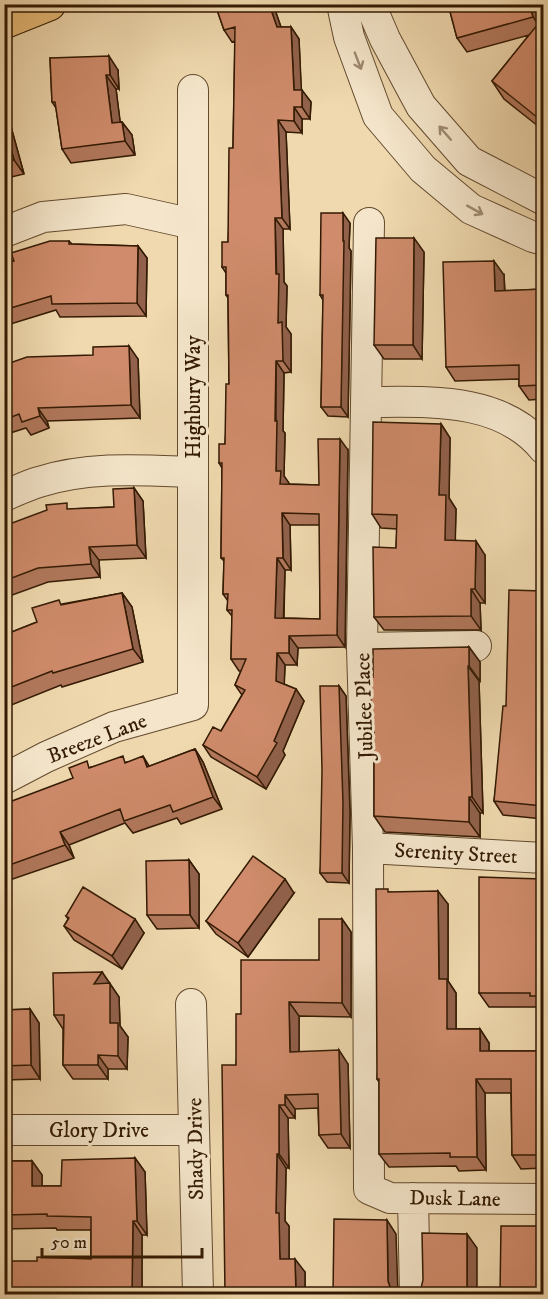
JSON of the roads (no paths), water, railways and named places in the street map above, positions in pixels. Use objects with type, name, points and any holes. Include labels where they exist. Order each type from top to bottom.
[{"type":"main road","points":[[4,22],[49,4]]},
{"type":"street","points":[[342,4],[349,37],[378,116],[423,169],[471,208],[543,240]]},
{"type":"street","points":[[370,4],[385,39],[422,106],[466,158],[543,200]]},
{"type":"street","name":"Highbury Way","points":[[193,90],[193,705]]},
{"type":"street","points":[[441,184],[466,158]]},
{"type":"street","points":[[4,232],[43,217],[126,209],[193,224]]},
{"type":"street","name":"Jubilee Place","points":[[369,223],[362,648],[368,848],[369,1189]]},
{"type":"street","points":[[366,402],[447,403],[475,408],[512,423],[532,436],[543,449]]},
{"type":"street","points":[[4,496],[39,482],[82,472],[126,469],[193,472]]},
{"type":"street","points":[[362,648],[476,646]]},
{"type":"street","name":"Breeze Lane","points":[[4,779],[46,757],[114,727],[193,705]]},
{"type":"street","name":"Serenity Street","points":[[368,848],[543,858]]},
{"type":"street","name":"Shady Drive","points":[[191,1004],[198,1294]]},
{"type":"street","name":"Glory Drive","points":[[4,1130],[194,1130]]},
{"type":"street","name":"Dusk Lane","points":[[369,1189],[390,1198],[543,1199]]},
{"type":"street","points":[[413,1198],[415,1294]]}]
